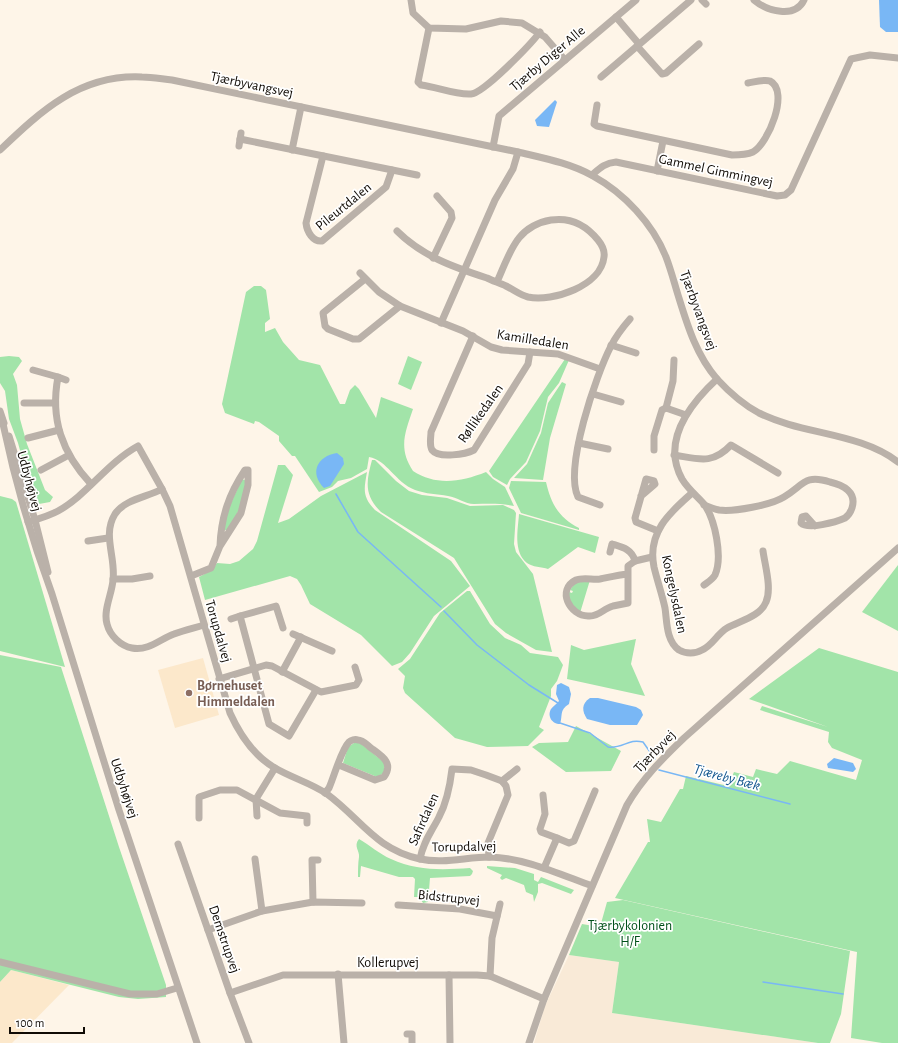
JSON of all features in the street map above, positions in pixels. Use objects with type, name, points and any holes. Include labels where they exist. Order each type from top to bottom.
[{"type":"street","points":[[411,0],[413,13],[429,28],[466,29],[511,21],[522,23],[540,32],[565,60]]},
{"type":"street","name":"Tjærby Diger Alle","points":[[493,147],[499,116],[636,0]]},
{"type":"street","points":[[601,77],[691,0]]},
{"type":"street","points":[[754,0],[765,8],[780,12],[794,10],[799,7],[804,0]]},
{"type":"street","points":[[616,17],[662,74],[666,73],[699,44]]},
{"type":"street","points":[[429,28],[418,82],[422,85],[472,94],[481,89],[520,55],[540,32]]},
{"type":"street","name":"Gammel Gimmingvej","points":[[592,175],[608,163],[616,162],[777,196],[785,195],[791,190],[851,59],[870,55],[898,58]]},
{"type":"street","name":"Tjærbyvangsvej","points":[[0,150],[49,105],[73,91],[95,83],[116,78],[141,77],[172,80],[552,160],[592,175],[627,202],[651,230],[666,256],[694,342],[717,379],[737,398],[759,413],[786,424],[873,448],[898,462]]},
{"type":"street","points":[[598,111],[594,124],[597,126],[732,155],[743,155],[754,152],[763,143],[775,116],[778,92],[776,86],[764,80],[748,83]]},
{"type":"street","points":[[292,150],[301,107]]},
{"type":"street","name":"Pileurtdalen","points":[[240,140],[417,175]]},
{"type":"street","points":[[657,171],[663,141]]},
{"type":"street","points":[[441,323],[494,200],[513,169],[518,152]]},
{"type":"street","name":"Pileurtdalen","points":[[323,156],[306,223],[307,230],[315,240],[319,242],[386,187],[392,170]]},
{"type":"street","points":[[434,258],[452,218],[451,212],[437,196]]},
{"type":"street","points":[[397,231],[409,243],[434,258],[497,282],[528,297],[566,294],[583,286],[596,273],[603,262],[605,255],[602,245],[583,225],[571,220],[557,219],[540,222],[526,229],[519,236],[497,282]]},
{"type":"street","name":"Kamilledalen","points":[[400,306],[359,339],[353,339],[328,329],[325,326],[323,313],[363,276],[379,292],[400,306],[473,336],[491,347],[502,350],[558,354],[600,369]]},
{"type":"street","points":[[597,501],[582,500],[578,497],[575,491],[575,469],[579,443],[600,369],[611,346],[630,319]]},
{"type":"street","name":"Røllikedalen","points":[[473,336],[431,432],[430,444],[432,450],[436,453],[467,454],[474,450],[528,364],[530,352]]},
{"type":"street","points":[[611,346],[636,353]]},
{"type":"street","points":[[654,450],[654,436],[662,410],[666,408],[673,381],[674,360]]},
{"type":"street","points":[[33,370],[66,380]]},
{"type":"street","points":[[58,377],[55,403],[59,430],[69,455],[76,467],[91,484]]},
{"type":"street","points":[[704,586],[714,575],[717,565],[718,548],[712,521],[704,505],[692,493],[682,479],[674,455],[678,431],[686,415],[703,392],[717,379]]},
{"type":"street","points":[[593,394],[621,402]]},
{"type":"street","points":[[24,403],[55,403]]},
{"type":"street","points":[[666,408],[686,415]]},
{"type":"street","name":"Udbyhøjvej","points":[[0,411],[14,450],[52,594],[107,774],[197,1043]]},
{"type":"street","points":[[28,438],[59,430]]},
{"type":"street","points":[[579,443],[608,449]]},
{"type":"street","points":[[674,455],[709,460],[717,457],[731,445],[778,473]]},
{"type":"street","name":"Torupdalvej","points":[[32,521],[58,511],[113,464],[138,446],[170,506],[230,713],[239,731],[256,753],[275,768],[325,793],[384,844],[401,853],[420,859],[444,861],[489,857],[518,860],[592,886]]},
{"type":"street","points":[[41,470],[69,455]]},
{"type":"street","points":[[191,576],[210,568],[220,546],[235,524],[243,507],[248,485],[248,470],[245,470],[240,477],[226,505],[220,546]]},
{"type":"street","points":[[704,505],[719,510],[759,506],[785,497],[803,482],[810,479],[818,478],[842,485],[852,496],[853,504],[851,511],[845,517],[815,526]]},
{"type":"street","points":[[162,489],[122,507],[111,522],[108,538],[113,579],[106,620],[112,634],[124,645],[132,648],[146,648],[174,634],[204,625]]},
{"type":"street","name":"Kongelysdalen","points":[[692,493],[669,512],[654,540],[652,557],[670,637],[680,650],[695,653],[708,646],[717,635],[726,628],[759,612],[764,607],[768,595],[764,551]]},
{"type":"street","points":[[641,496],[635,518],[636,522],[658,531]]},
{"type":"street","points":[[712,521],[719,510]]},
{"type":"street","points":[[88,541],[108,538]]},
{"type":"street","points":[[610,552],[612,544],[624,548],[632,552],[635,561]]},
{"type":"street","name":"Tjærbyvej","points":[[529,1043],[544,999],[627,805],[636,790],[648,775],[684,738],[898,548]]},
{"type":"street","points":[[628,574],[600,579],[578,579],[573,582],[568,589],[566,597],[568,605],[575,613],[588,616],[597,616],[612,606],[628,603],[628,574],[628,566],[635,561],[652,557]]},
{"type":"street","points":[[113,579],[132,579],[150,576]]},
{"type":"street","points":[[231,619],[276,606],[283,628]]},
{"type":"street","points":[[240,616],[269,724],[289,736],[316,690]]},
{"type":"street","points":[[293,634],[332,651]]},
{"type":"street","points":[[282,672],[301,638]]},
{"type":"street","points":[[219,679],[266,665],[316,690],[325,692],[356,686],[359,680],[355,667]]},
{"type":"street","points":[[325,793],[349,743],[358,740],[384,757],[388,763],[388,768],[384,777],[375,780],[339,765]]},
{"type":"street","points":[[256,816],[256,799],[275,768]]},
{"type":"street","points":[[489,857],[489,840],[508,795],[508,790],[502,781],[517,769]]},
{"type":"street","name":"Safirdalen","points":[[420,859],[424,842],[440,816],[450,790],[452,770],[471,770],[502,781]]},
{"type":"street","points":[[199,818],[199,797],[220,790],[237,790],[256,799],[280,814],[307,816],[307,823]]},
{"type":"street","points":[[543,795],[545,814],[540,829],[541,832],[569,843],[574,841],[595,791]]},
{"type":"street","points":[[544,868],[557,838]]},
{"type":"street","name":"Demstrupvej","points":[[178,844],[249,1043]]},
{"type":"street","points":[[255,859],[262,911]]},
{"type":"street","points":[[313,902],[312,860],[318,860]]},
{"type":"street","points":[[208,930],[262,911],[313,902],[362,903]]},
{"type":"street","name":"Bidstrupvej","points":[[490,976],[492,938],[500,904]]},
{"type":"street","name":"Bidstrupvej","points":[[398,905],[460,908],[497,916]]},
{"type":"street","points":[[0,962],[130,994],[157,994],[178,988]]},
{"type":"street","points":[[338,974],[344,1043]]},
{"type":"street","name":"Kollerupvej","points":[[230,993],[283,975],[449,975],[490,976],[544,999]]},
{"type":"street","points":[[449,975],[450,1043]]},
{"type":"street","points":[[407,1034],[412,1034],[412,1043]]},
{"type":"shaded area","name":"Børnehuset Himmeldalen","points":[[203,658],[219,715],[175,728],[158,670]]},
{"type":"shaded area","points":[[569,955],[619,962],[612,1013],[818,1043],[534,1043],[545,1006]]},
{"type":"shaded area","points":[[11,970],[69,985],[12,1043],[0,1043],[0,982]]},
{"type":"green space","points":[[254,286],[261,286],[266,290],[270,319],[265,323],[265,332],[275,328],[283,342],[299,360],[320,365],[340,404],[345,404],[350,390],[355,385],[359,389],[376,418],[381,397],[413,409],[404,440],[404,448],[408,463],[413,471],[422,476],[440,481],[458,480],[486,472],[505,487],[514,506],[499,504],[471,504],[451,497],[415,490],[402,482],[381,462],[369,457],[367,469],[351,478],[338,481],[332,487],[319,492],[295,456],[292,456],[279,441],[279,436],[259,422],[255,421],[254,424],[225,413],[222,404],[246,292]]},
{"type":"green space","points":[[408,356],[422,362],[411,390],[398,384]]},
{"type":"green space","points":[[0,357],[19,357],[22,361],[13,374],[17,385],[20,419],[27,444],[45,490],[53,497],[50,502],[39,504],[35,502],[35,493],[30,487],[18,443],[9,419],[5,391],[0,383]]},
{"type":"green space","points":[[565,359],[569,360],[559,383],[548,397],[540,431],[526,462],[510,479],[507,485],[493,477],[489,471]]},
{"type":"green space","points":[[562,382],[566,384],[550,438],[543,480],[514,478],[527,464],[541,433],[548,403]]},
{"type":"green space","points":[[372,460],[375,460],[396,481],[409,491],[422,495],[447,498],[470,506],[503,505],[514,510],[516,513],[514,544],[516,552],[533,574],[552,652],[536,650],[506,633],[495,624],[454,558],[381,512],[375,506],[369,494],[368,488],[368,475]]},
{"type":"green space","points":[[278,465],[285,465],[293,475],[278,523],[289,519],[321,496],[367,472],[365,483],[366,497],[375,510],[451,561],[470,586],[434,616],[410,653],[402,662],[392,666],[361,635],[310,604],[297,579],[290,576],[205,600],[199,577],[212,570],[217,563],[230,564],[239,561],[253,549],[257,541]]},
{"type":"green space","points":[[242,479],[247,481],[243,501],[229,531],[225,530],[225,516]]},
{"type":"green space","points":[[511,481],[546,482],[550,497],[557,510],[566,520],[579,528],[579,530],[521,513],[509,488]]},
{"type":"green space","points":[[0,496],[12,499],[16,502],[65,667],[0,651]]},
{"type":"green space","points":[[519,514],[599,537],[595,553],[578,547],[548,569],[527,563],[518,547],[517,533]]},
{"type":"green space","points":[[898,565],[898,631],[862,612]]},
{"type":"green space","points":[[590,580],[580,613],[575,609],[569,599],[569,592],[572,593],[573,591],[570,590],[575,583]]},
{"type":"green space","points":[[467,591],[470,591],[490,624],[505,638],[521,645],[530,653],[558,657],[563,665],[557,681],[551,689],[551,696],[539,727],[544,730],[528,746],[487,747],[455,738],[405,693],[403,688],[405,676],[398,669],[410,659],[440,613]]},
{"type":"green space","points":[[636,639],[631,664],[645,696],[567,679],[571,645],[584,650]]},
{"type":"green space","points":[[819,648],[898,672],[898,1043],[882,1043],[851,1038],[857,952],[615,898],[648,842],[650,842],[647,819],[661,822],[680,789],[683,789],[686,776],[728,786],[734,772],[753,777],[756,769],[777,774],[790,761],[856,780],[862,760],[832,748],[828,742],[829,732],[760,710],[762,706],[828,727],[749,699]]},
{"type":"green space","points":[[0,655],[61,667],[119,847],[166,985],[166,997],[138,999],[119,997],[11,970],[0,982]]},
{"type":"green space","points":[[576,726],[621,751],[611,771],[566,772],[532,747],[539,743],[568,742]]},
{"type":"green space","points":[[354,743],[360,743],[385,763],[384,773],[377,777],[343,763],[348,747]]},
{"type":"green space","points":[[359,839],[387,857],[410,866],[430,869],[470,868],[473,871],[470,876],[430,878],[428,902],[423,903],[419,897],[414,897],[415,879],[413,877],[399,877],[361,866],[360,877],[358,877],[359,855],[357,842]]},
{"type":"green space","points":[[487,866],[515,868],[534,874],[534,880],[538,882],[541,877],[574,890],[571,894],[542,883],[538,884],[538,892],[534,902],[533,895],[526,892],[524,885],[506,878],[502,880],[500,878],[502,875],[487,868]]},
{"type":"green space","name":"Tjærbykolonien H/F","points":[[623,900],[850,951],[841,1014],[830,1043],[818,1043],[612,1013],[619,962],[569,955],[582,924],[600,927],[607,902]]},
{"type":"water","points":[[879,0],[898,0],[898,32],[886,32],[880,27]]},
{"type":"water","points":[[555,100],[557,102],[549,127],[537,126],[535,120]]},
{"type":"water","points":[[337,453],[343,458],[344,464],[330,486],[324,488],[317,477],[317,466],[324,458]]},
{"type":"water","points":[[561,683],[569,687],[571,694],[569,704],[563,711],[560,724],[557,724],[551,719],[550,712],[559,701],[556,694],[557,685]]},
{"type":"water","points":[[590,698],[598,698],[636,707],[641,710],[643,715],[637,725],[610,725],[587,719],[583,708],[587,700]]},
{"type":"water","points":[[834,758],[853,763],[856,769],[853,772],[828,768],[827,764]]},
{"type":"waterway","points":[[336,494],[358,532],[441,607]]},
{"type":"waterway","points":[[444,611],[477,645],[529,685],[558,703]]},
{"type":"waterway","name":"Tjæreby Bæk","points":[[560,723],[590,733],[608,747],[618,746],[633,741],[643,742],[655,759]]},
{"type":"waterway","name":"Tjæreby Bæk","points":[[659,770],[790,804]]},
{"type":"waterway","points":[[763,982],[843,994]]},
{"type":"place","name":"Børnehuset Himmeldalen","points":[[189,693]]}]
